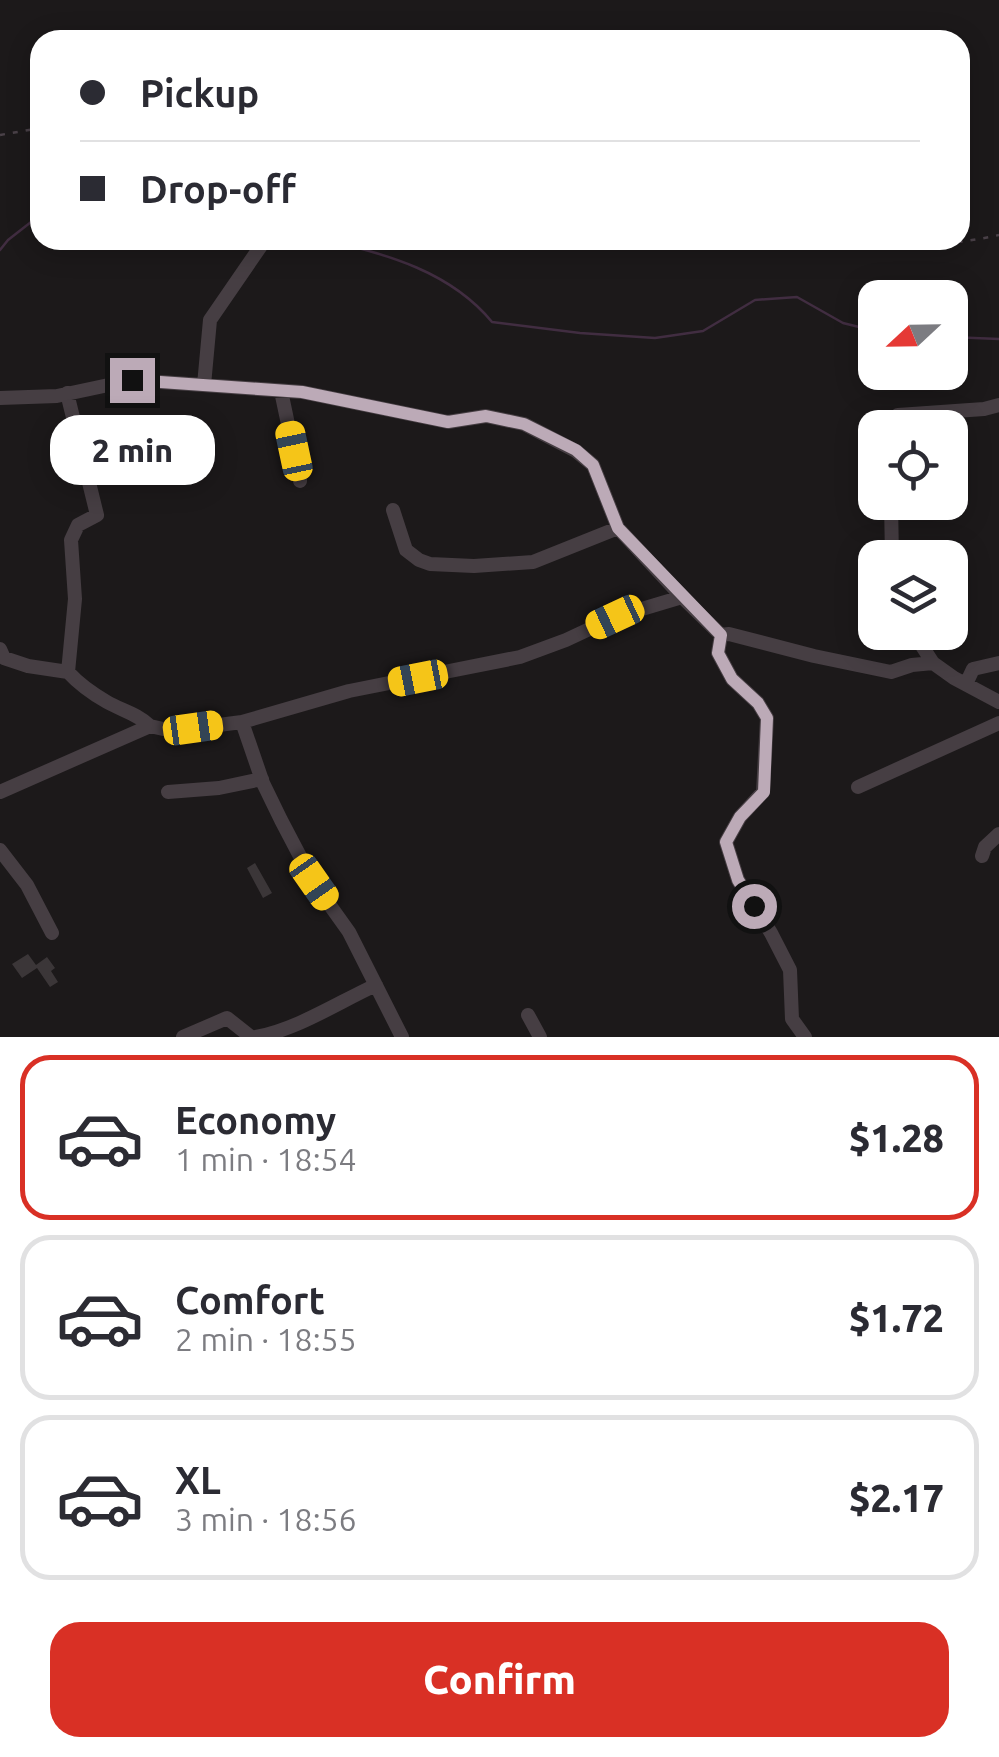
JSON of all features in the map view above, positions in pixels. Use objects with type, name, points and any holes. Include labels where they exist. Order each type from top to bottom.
[{"type":"street","points":[[204,385],[210,320],[258,250]]},
{"type":"street","points":[[0,398],[67,393],[132,380],[302,392],[448,422],[486,416],[524,424],[576,450],[593,465],[618,528],[721,635]]},
{"type":"street","points":[[282,391],[300,481]]},
{"type":"street","points":[[67,393],[97,515],[78,525],[72,540],[76,599],[68,672]]},
{"type":"street","points":[[968,410],[999,405]]},
{"type":"street","points":[[393,510],[406,550],[430,564],[533,562],[618,528]]},
{"type":"street","points":[[0,649],[4,658],[68,672],[106,702],[150,726],[172,731],[242,722],[349,691],[520,657],[615,617],[682,596]]},
{"type":"street","points":[[721,635],[891,672],[933,662]]},
{"type":"street","points":[[721,635],[718,653],[732,679],[758,703],[767,718],[764,792],[740,817],[726,842],[738,880],[790,970],[792,1019],[805,1037]]},
{"type":"street","points":[[925,650],[933,662],[999,702]]},
{"type":"street","points":[[966,684],[974,669],[999,663]]},
{"type":"street","points":[[242,722],[262,779],[314,882],[349,932],[402,1037]]},
{"type":"street","points":[[858,787],[999,723]]},
{"type":"street","points":[[0,792],[150,726]]},
{"type":"street","points":[[168,792],[219,788],[262,779]]},
{"type":"street","points":[[982,856],[985,847],[999,834]]},
{"type":"street","points":[[0,850],[27,885],[52,933]]},
{"type":"street","points":[[183,1037],[227,1018],[254,1037],[279,1034],[376,985]]},
{"type":"street","points":[[528,1015],[540,1037]]},
{"type":"path","points":[[0,135],[30,130]]},
{"type":"path","points":[[970,239],[999,235]]},
{"type":"building","points":[[255,863],[272,893],[263,898],[247,868]]},
{"type":"building","points":[[28,954],[36,965],[47,957],[58,982],[50,987],[37,968],[22,978],[12,964]]},
{"type":"waterway","points":[[0,250],[30,223]]},
{"type":"waterway","points":[[364,250],[438,278],[476,305],[492,322],[655,338],[703,331],[755,300],[797,297],[843,323],[858,327]]},
{"type":"waterway","points":[[968,338],[999,339]]},
{"type":"route","points":[[132,380],[302,392],[448,422],[486,416],[524,424],[576,450],[593,465],[618,528],[721,635],[718,653],[732,679],[758,703],[767,718],[764,792],[740,817],[726,842],[738,880],[754,906]]}]
